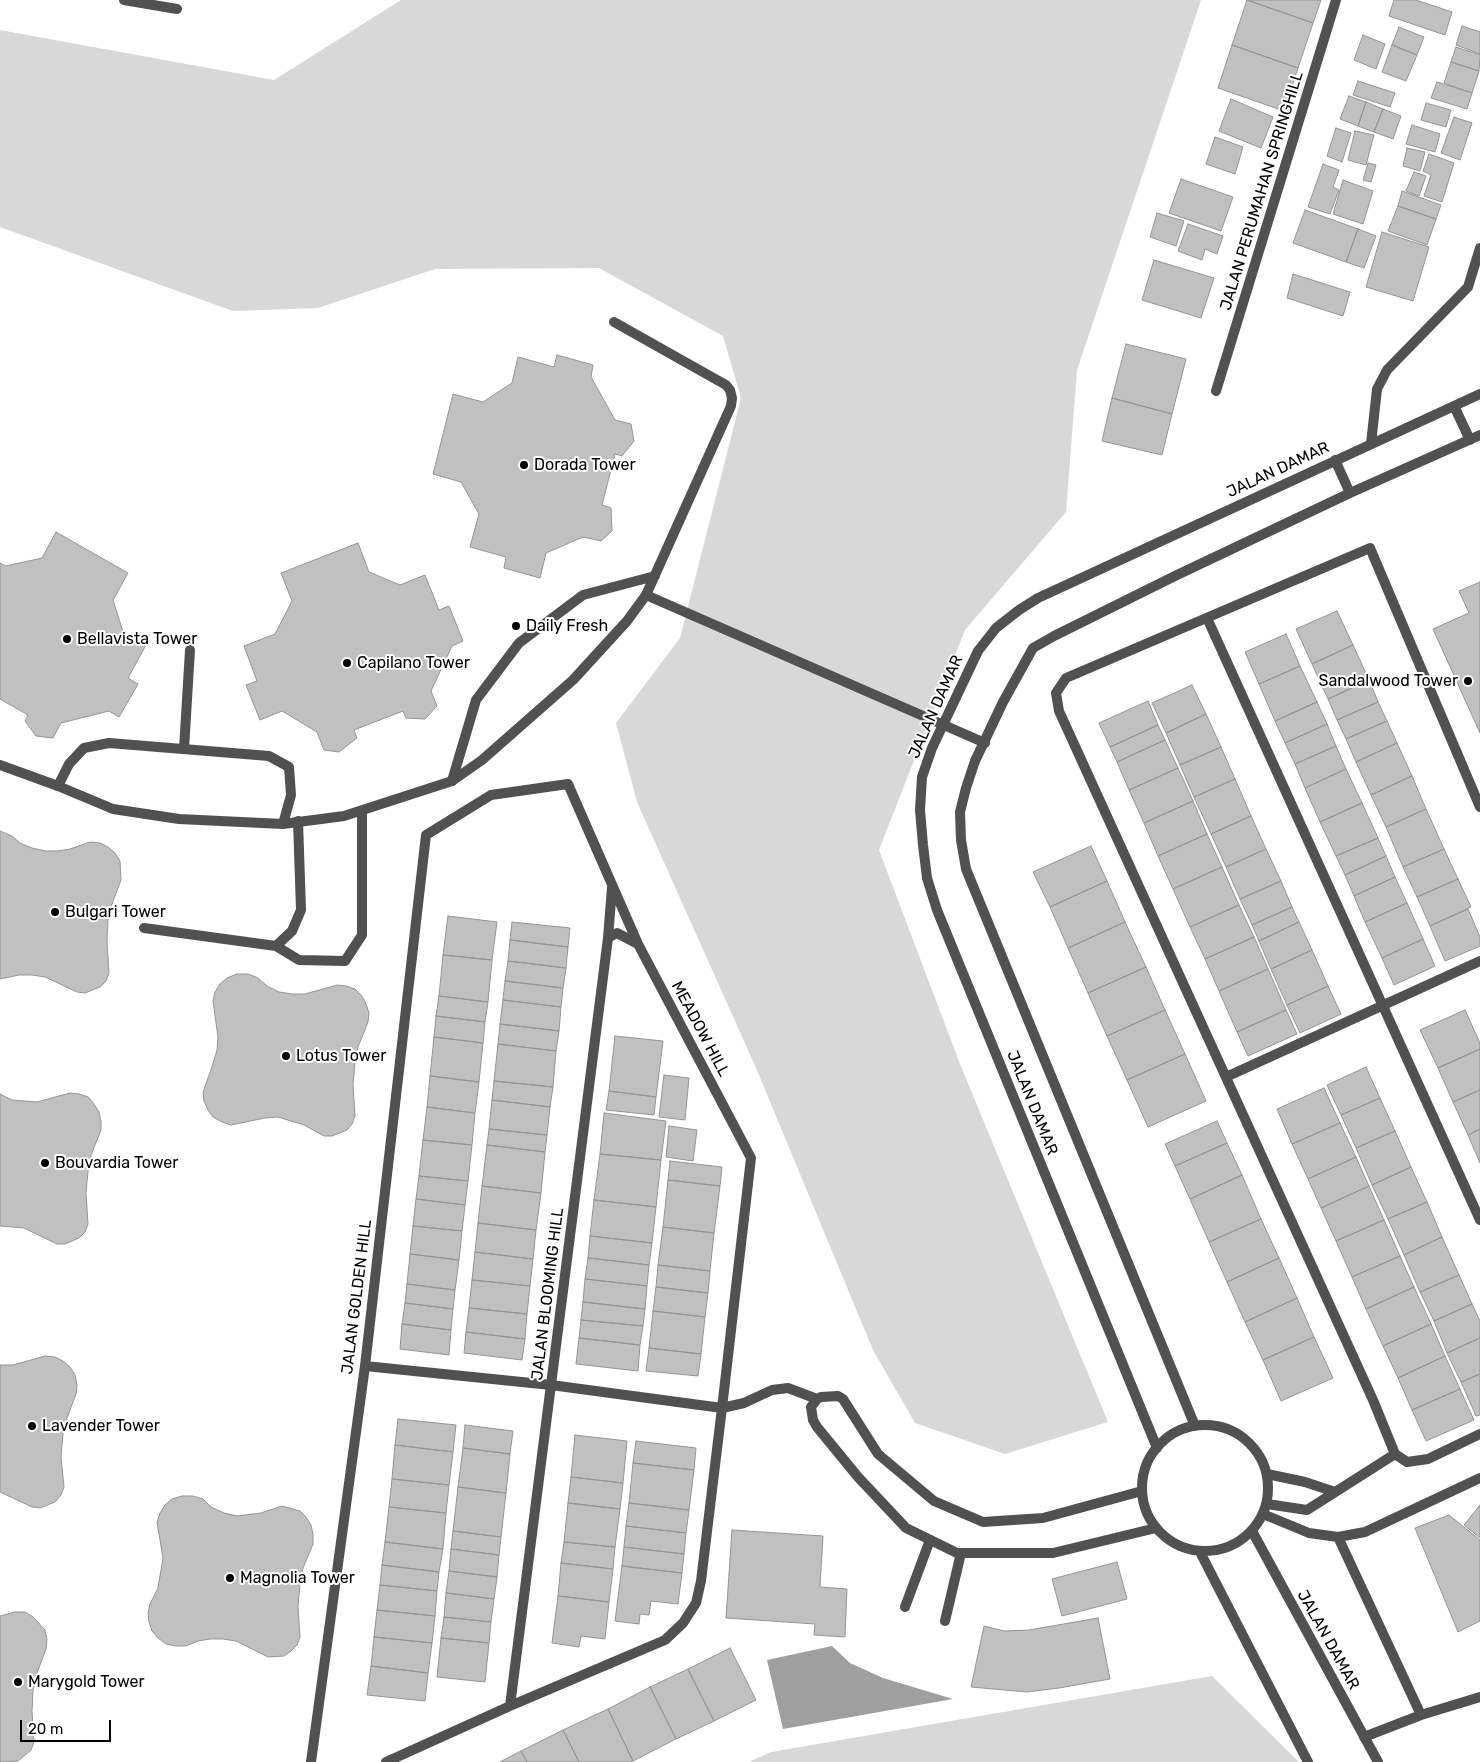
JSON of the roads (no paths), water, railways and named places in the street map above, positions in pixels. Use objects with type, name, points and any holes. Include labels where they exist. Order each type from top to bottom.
[{"type":"street","points":[[124,0],[177,9]]},
{"type":"street","name":"JALAN PERUMAHAN SPRINGHILL","points":[[1216,390],[1336,0]]},
{"type":"street","points":[[1371,444],[1377,389],[1387,370],[1468,288],[1480,248]]},
{"type":"street","points":[[0,765],[58,786],[112,809],[179,818],[283,824],[344,816],[452,781],[482,760],[573,680],[627,621],[646,595],[731,406],[732,398],[730,390],[726,385],[614,322]]},
{"type":"street","name":"JALAN DAMAR","points":[[1156,1448],[941,919],[927,878],[920,810],[922,777],[943,723],[978,651],[996,628],[1019,610],[1038,598],[1480,394]]},
{"type":"street","points":[[1454,406],[1477,437]]},
{"type":"street","name":"JALAN DAMAR","points":[[1195,1426],[966,869],[961,840],[960,812],[975,762],[1007,695],[1033,648],[1168,580],[1350,494],[1477,437]]},
{"type":"street","points":[[1335,460],[1350,494]]},
{"type":"street","points":[[1480,807],[1370,548],[1066,678],[1056,694],[1059,711],[1373,1400],[1395,1454],[1407,1462],[1428,1459],[1480,1434]]},
{"type":"street","points":[[452,781],[476,700],[519,643],[583,595],[655,576]]},
{"type":"street","points":[[646,595],[943,723],[985,743]]},
{"type":"street","points":[[1207,618],[1480,1220]]},
{"type":"street","points":[[184,749],[190,650]]},
{"type":"street","points":[[58,786],[69,764],[84,748],[109,743],[269,756],[289,768],[291,795],[283,824]]},
{"type":"street","name":"MEADOW HILL","points":[[426,834],[491,795],[568,784],[638,944],[751,1158],[722,1408]]},
{"type":"street","points":[[144,928],[276,946],[299,960],[345,961],[362,935],[362,810]]},
{"type":"street","points":[[276,946],[292,931],[301,910],[298,821]]},
{"type":"street","name":"JALAN GOLDEN HILL","points":[[311,1762],[365,1366],[426,834]]},
{"type":"street","name":"JALAN BLOOMING HILL","points":[[510,1706],[608,938],[613,885]]},
{"type":"street","points":[[608,938],[617,933],[638,944]]},
{"type":"street","points":[[1226,1077],[1480,961]]},
{"type":"street","points":[[365,1366],[551,1385],[722,1408],[744,1403],[772,1390],[788,1388],[817,1399],[831,1395],[838,1396],[843,1399],[878,1454],[934,1502],[983,1522],[1043,1518],[1142,1491]]},
{"type":"street","points":[[817,1399],[811,1407],[813,1420],[858,1477],[906,1528],[957,1553],[1053,1553],[1156,1528]]},
{"type":"street","points":[[386,1762],[510,1706],[665,1640],[683,1623],[696,1603],[701,1581],[722,1408]]},
{"type":"street","points":[[1195,1426],[1220,1426],[1242,1437],[1259,1455],[1267,1474],[1267,1504],[1252,1531],[1237,1543],[1219,1550],[1200,1552],[1175,1544],[1156,1528],[1146,1510],[1142,1491],[1145,1468],[1156,1448],[1174,1433],[1195,1426]]},
{"type":"street","points":[[1267,1504],[1307,1510],[1395,1454]]},
{"type":"street","points":[[1267,1474],[1306,1482],[1334,1492]]},
{"type":"street","points":[[1263,1514],[1309,1533],[1338,1537],[1365,1532],[1480,1478]]},
{"type":"street","name":"JALAN DAMAR","points":[[1252,1531],[1378,1762]]},
{"type":"street","points":[[1338,1537],[1421,1716]]},
{"type":"street","points":[[905,1607],[930,1540]]},
{"type":"street","points":[[1200,1552],[1308,1762]]},
{"type":"street","points":[[945,1621],[961,1553]]},
{"type":"street","points":[[1364,1737],[1480,1697]]},
{"type":"place","name":"Dorada Tower","points":[[524,465]]},
{"type":"place","name":"Daily Fresh","points":[[516,626]]},
{"type":"place","name":"Bellavista Tower","points":[[67,639]]},
{"type":"place","name":"Capilano Tower","points":[[347,663]]},
{"type":"place","name":"Sandalwood Tower","points":[[1468,681]]},
{"type":"place","name":"Bulgari Tower","points":[[55,912]]},
{"type":"place","name":"Lotus Tower","points":[[286,1056]]},
{"type":"place","name":"Bouvardia Tower","points":[[45,1163]]},
{"type":"place","name":"Lavender Tower","points":[[32,1426]]},
{"type":"place","name":"Magnolia Tower","points":[[230,1578]]},
{"type":"place","name":"Marygold Tower","points":[[18,1682]]}]
